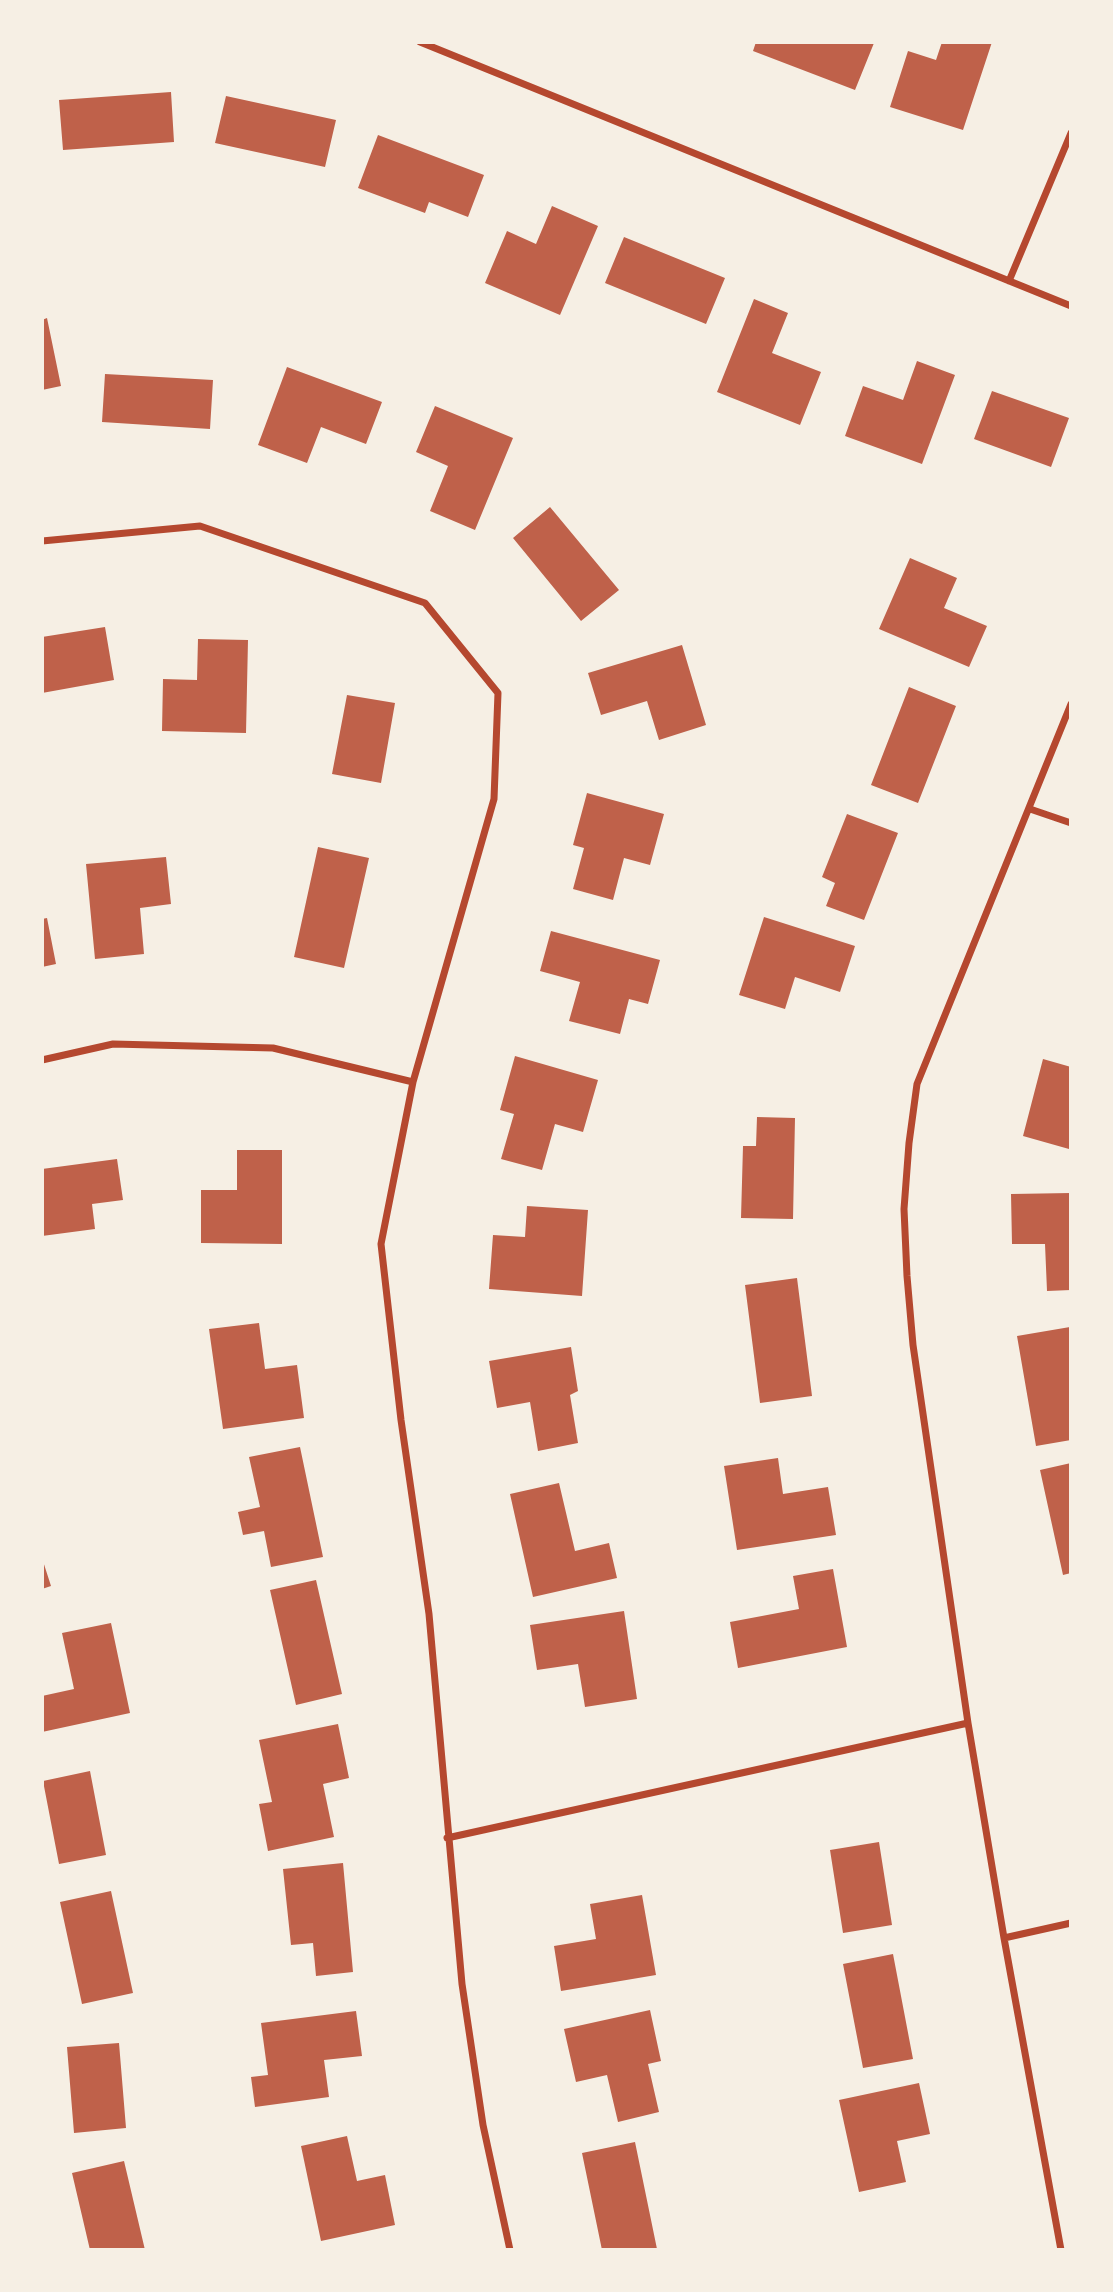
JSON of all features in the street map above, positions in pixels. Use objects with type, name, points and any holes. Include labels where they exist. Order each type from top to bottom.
[{"type":"street","points":[[420,42],[1071,306]]},
{"type":"street","points":[[1009,281],[1071,133]]},
{"type":"street","points":[[42,541],[200,526],[425,603],[498,693],[494,799],[413,1082],[382,1244],[401,1420],[429,1615],[462,1984],[483,2125],[510,2250]]},
{"type":"street","points":[[1061,2250],[968,1723],[913,1345],[904,1209],[917,1084],[1071,704]]},
{"type":"street","points":[[1030,809],[1071,823]]},
{"type":"street","points":[[42,1060],[113,1044],[273,1048],[413,1082]]},
{"type":"street","points":[[447,1838],[968,1723]]},
{"type":"street","points":[[1004,1938],[1071,1923]]},
{"type":"building","points":[[756,42],[874,43],[855,90],[753,51]]},
{"type":"building","points":[[942,42],[992,42],[963,130],[890,107],[908,51],[936,60]]},
{"type":"building","points":[[171,92],[174,142],[63,150],[59,100]]},
{"type":"building","points":[[226,96],[336,120],[325,167],[215,143]]},
{"type":"building","points":[[378,135],[484,175],[468,217],[429,202],[425,213],[358,188]]},
{"type":"building","points":[[552,206],[598,226],[560,315],[485,283],[507,231],[536,244]]},
{"type":"building","points":[[624,237],[725,278],[706,324],[605,283]]},
{"type":"building","points":[[754,299],[788,313],[772,353],[821,372],[800,425],[717,392]]},
{"type":"building","points":[[47,318],[61,386],[42,390],[42,320]]},
{"type":"building","points":[[917,361],[955,375],[922,464],[845,436],[863,386],[903,400]]},
{"type":"building","points":[[287,367],[382,402],[366,444],[321,427],[307,463],[258,445]]},
{"type":"building","points":[[105,374],[213,380],[210,429],[102,422]]},
{"type":"building","points":[[992,391],[1069,418],[1051,467],[974,439]]},
{"type":"building","points":[[435,406],[513,438],[475,530],[430,511],[448,466],[416,452]]},
{"type":"building","points":[[550,507],[619,590],[581,621],[513,538]]},
{"type":"building","points":[[910,558],[957,578],[944,608],[987,626],[969,667],[879,629]]},
{"type":"building","points":[[105,627],[114,680],[42,693],[42,637]]},
{"type":"building","points":[[198,639],[248,640],[246,733],[162,731],[163,679],[197,680]]},
{"type":"building","points":[[682,645],[706,725],[659,740],[647,701],[601,715],[588,673]]},
{"type":"building","points":[[909,687],[956,706],[918,803],[871,785]]},
{"type":"building","points":[[347,695],[395,703],[381,783],[332,774]]},
{"type":"building","points":[[587,793],[664,814],[650,865],[624,858],[613,900],[573,889],[584,848],[573,845]]},
{"type":"building","points":[[847,814],[898,833],[864,920],[826,906],[835,883],[822,877]]},
{"type":"building","points":[[318,847],[369,858],[344,968],[294,957]]},
{"type":"building","points":[[166,857],[171,904],[140,908],[144,954],[95,959],[86,864]]},
{"type":"building","points":[[764,917],[855,946],[840,992],[795,977],[785,1009],[739,995]]},
{"type":"building","points":[[47,918],[56,964],[42,967],[42,919]]},
{"type":"building","points":[[551,931],[660,960],[648,1004],[629,999],[620,1034],[569,1021],[580,982],[540,971]]},
{"type":"building","points":[[515,1056],[598,1080],[583,1132],[555,1124],[542,1170],[501,1159],[514,1114],[500,1110]]},
{"type":"building","points":[[1043,1059],[1071,1067],[1069,1149],[1023,1136]]},
{"type":"building","points":[[757,1117],[795,1118],[793,1219],[741,1218],[743,1146],[756,1146]]},
{"type":"building","points":[[237,1150],[282,1150],[282,1244],[201,1243],[201,1190],[237,1190]]},
{"type":"building","points":[[117,1159],[123,1200],[92,1204],[95,1229],[42,1236],[42,1169]]},
{"type":"building","points":[[1071,1193],[1071,1290],[1047,1291],[1045,1244],[1012,1244],[1011,1194]]},
{"type":"building","points":[[527,1206],[588,1210],[582,1296],[489,1289],[493,1235],[525,1237]]},
{"type":"building","points":[[797,1278],[812,1396],[760,1403],[745,1285]]},
{"type":"building","points":[[259,1323],[265,1369],[297,1365],[304,1418],[223,1429],[209,1329]]},
{"type":"building","points":[[1070,1327],[1071,1440],[1036,1446],[1017,1336]]},
{"type":"building","points":[[571,1347],[578,1391],[570,1395],[578,1443],[538,1451],[530,1402],[497,1408],[489,1361]]},
{"type":"building","points":[[300,1447],[323,1557],[271,1567],[264,1531],[243,1535],[238,1512],[260,1507],[249,1457]]},
{"type":"building","points":[[778,1458],[783,1494],[828,1487],[836,1535],[737,1550],[724,1466]]},
{"type":"building","points":[[1071,1463],[1071,1573],[1063,1575],[1040,1470]]},
{"type":"building","points":[[559,1483],[575,1551],[609,1543],[617,1578],[533,1597],[510,1494]]},
{"type":"building","points":[[42,1558],[51,1586],[42,1589]]},
{"type":"building","points":[[833,1569],[847,1647],[738,1668],[730,1622],[799,1609],[793,1576]]},
{"type":"building","points":[[316,1580],[342,1694],[296,1705],[270,1590]]},
{"type":"building","points":[[624,1611],[637,1699],[585,1707],[578,1664],[537,1670],[530,1625]]},
{"type":"building","points":[[111,1623],[130,1713],[42,1732],[42,1696],[74,1689],[62,1633]]},
{"type":"building","points":[[338,1724],[349,1778],[323,1784],[334,1837],[268,1851],[259,1804],[272,1802],[259,1740]]},
{"type":"building","points":[[90,1771],[106,1855],[59,1864],[43,1781]]},
{"type":"building","points":[[879,1842],[892,1925],[843,1933],[830,1850]]},
{"type":"building","points":[[343,1863],[353,1972],[316,1976],[313,1943],[291,1945],[283,1869]]},
{"type":"building","points":[[111,1891],[133,1993],[82,2004],[60,1902]]},
{"type":"building","points":[[642,1895],[656,1975],[561,1991],[554,1946],[596,1939],[590,1904]]},
{"type":"building","points":[[893,1954],[913,2059],[863,2068],[843,1964]]},
{"type":"building","points":[[650,2010],[661,2061],[648,2064],[659,2112],[618,2122],[607,2075],[576,2082],[564,2029]]},
{"type":"building","points":[[356,2011],[362,2056],[324,2060],[329,2097],[255,2107],[251,2077],[268,2075],[261,2023]]},
{"type":"building","points":[[119,2043],[126,2128],[74,2133],[67,2047]]},
{"type":"building","points":[[919,2083],[930,2134],[897,2141],[906,2182],[859,2192],[839,2100]]},
{"type":"building","points":[[347,2136],[357,2181],[385,2175],[395,2225],[321,2241],[301,2146]]},
{"type":"building","points":[[635,2142],[657,2249],[602,2250],[582,2153]]},
{"type":"building","points":[[124,2161],[145,2250],[90,2250],[72,2173]]}]
